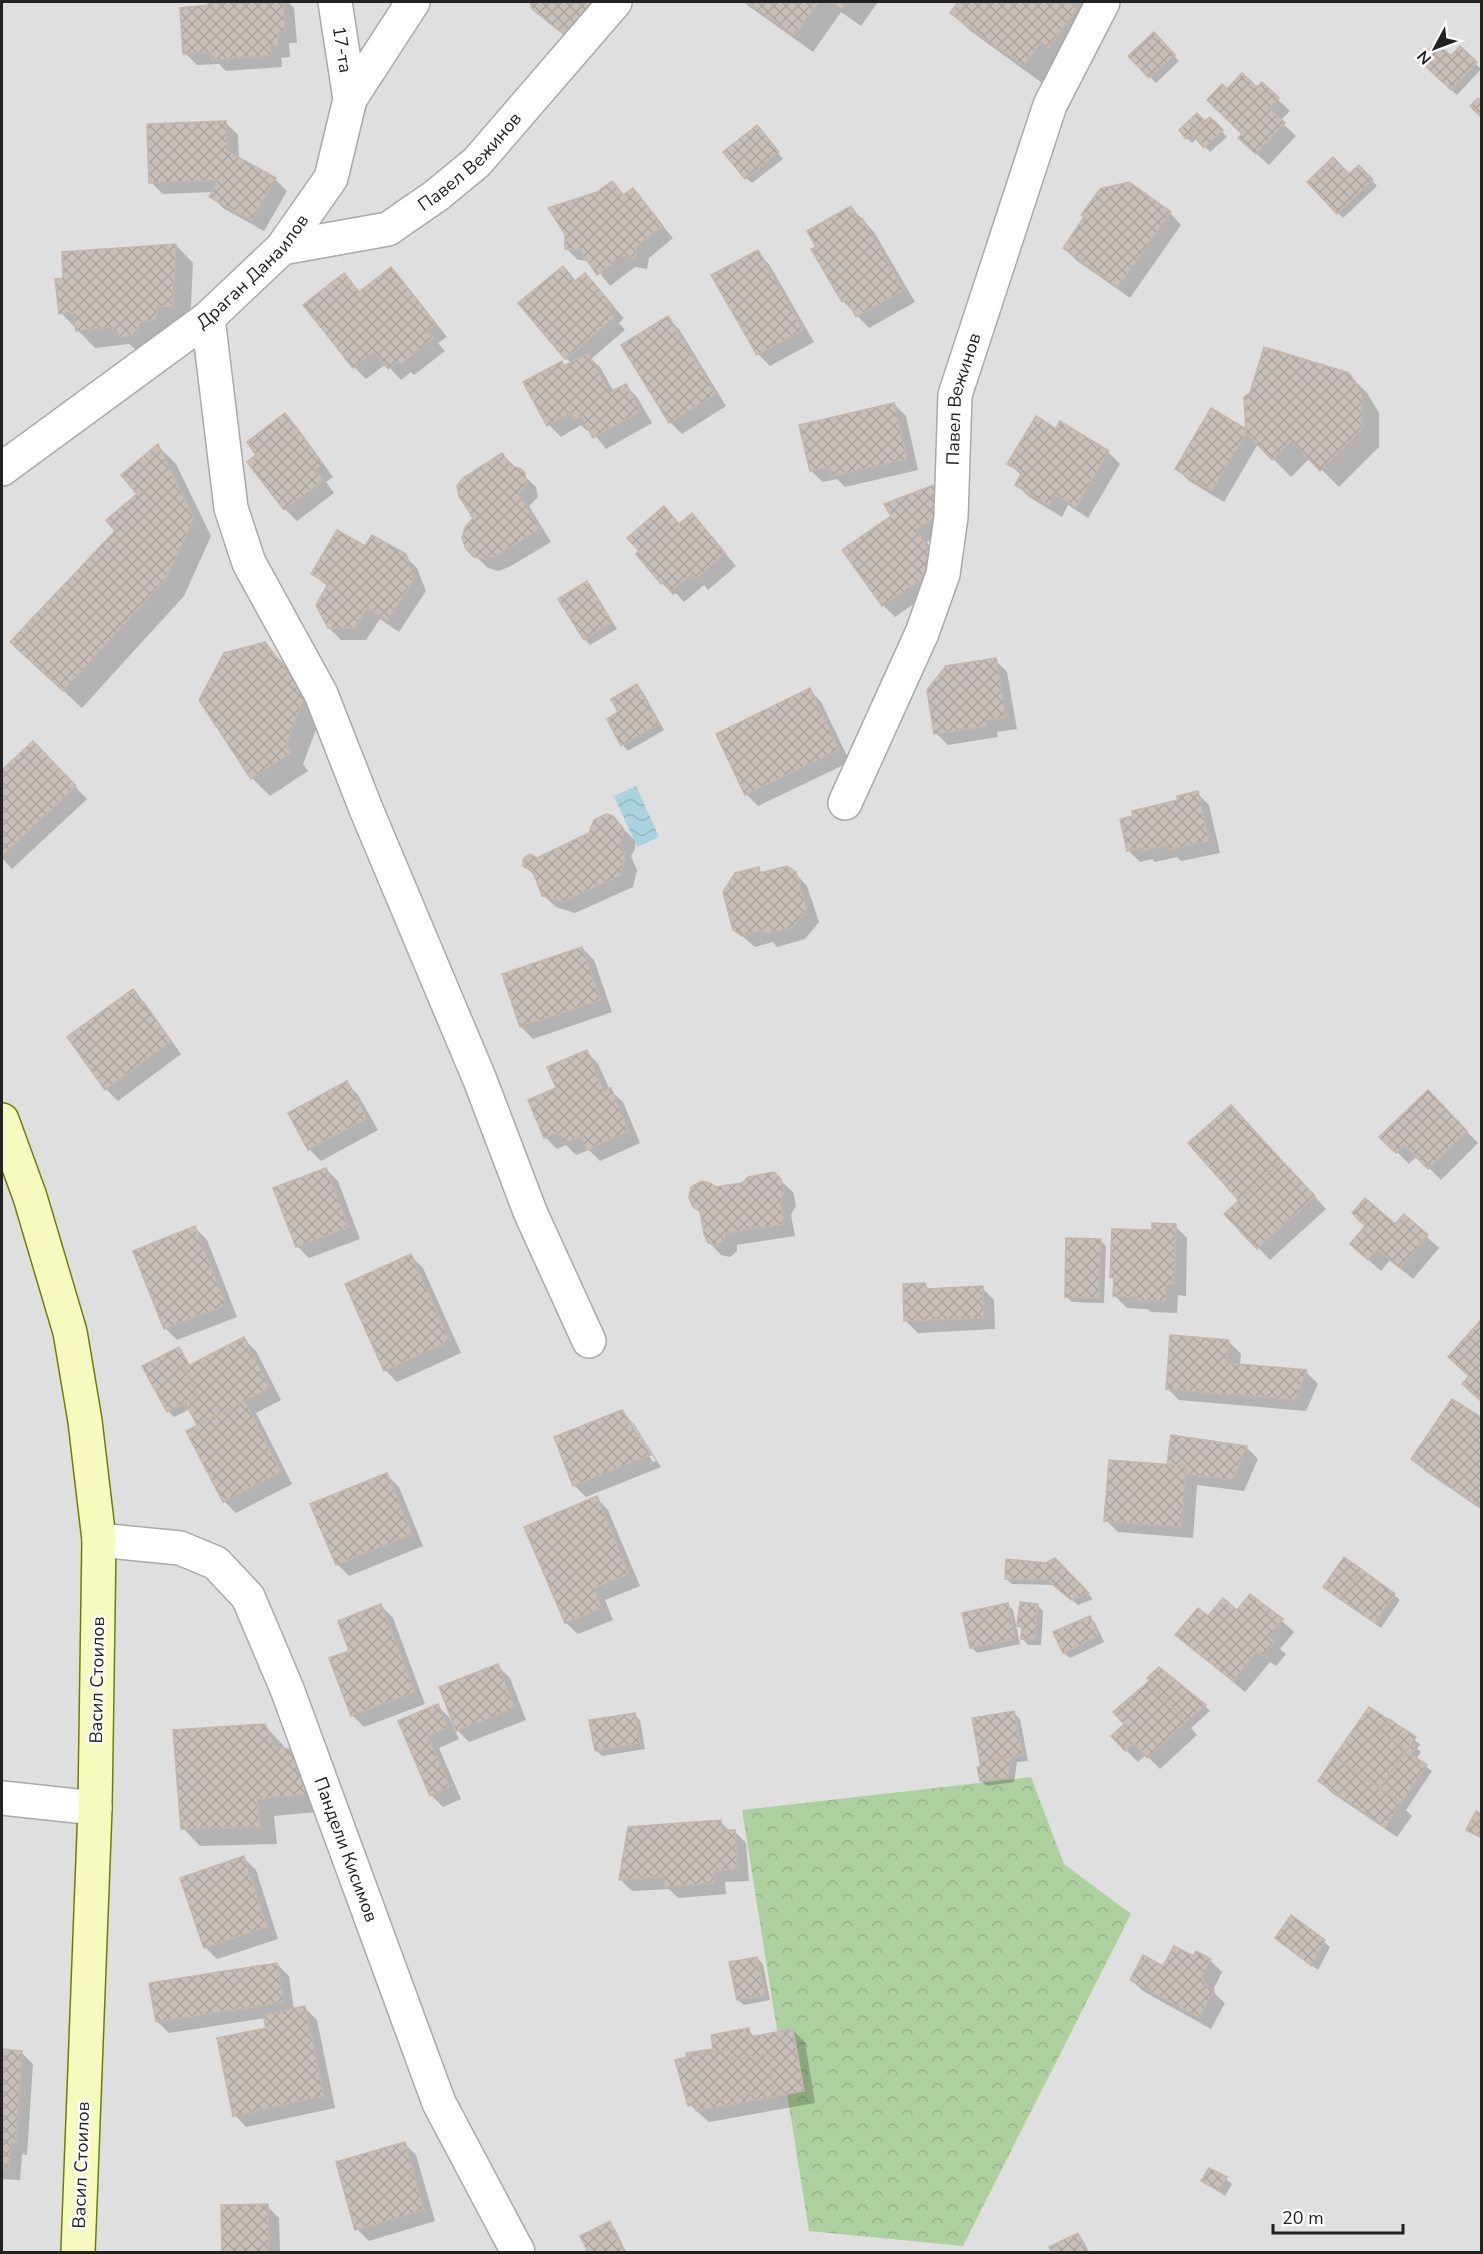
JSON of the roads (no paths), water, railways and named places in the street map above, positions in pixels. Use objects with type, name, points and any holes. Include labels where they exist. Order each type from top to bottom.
[{"type":"street","name":"17-та","points":[[335,2],[350,99]]},
{"type":"street","name":"Драган Данаилов","points":[[2,469],[208,318],[282,248],[331,178],[350,99],[413,2]]},
{"type":"street","name":"Павел Вежинов","points":[[282,248],[388,229],[437,195],[477,162],[615,2]]},
{"type":"street","name":"Павел Вежинов","points":[[845,803],[922,633],[943,574],[951,517],[955,395],[1050,105],[1103,2]]},
{"type":"street","points":[[208,318],[231,508],[249,563],[321,694],[366,809],[480,1080],[531,1214],[589,1341]]},
{"type":"street","name":"Васил Стоилов","points":[[2,1120],[30,1197],[70,1332],[85,1421],[99,1540],[94,1808],[78,2253]]},
{"type":"street","name":"Пандели Кисимов","points":[[99,1540],[180,1548],[216,1563],[248,1597],[287,1689],[440,2103],[519,2253]]},
{"type":"street","points":[[2,1798],[94,1808]]},
{"type":"water","points":[[636,786],[659,837],[637,847],[614,796]]}]
